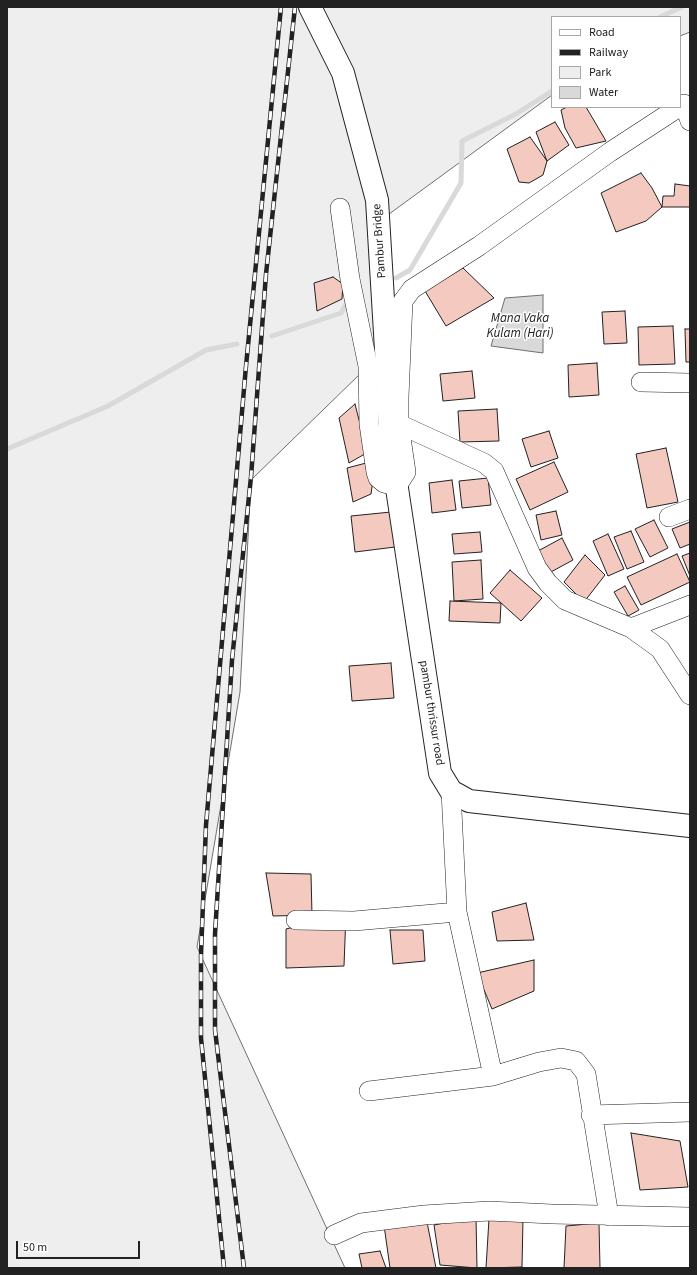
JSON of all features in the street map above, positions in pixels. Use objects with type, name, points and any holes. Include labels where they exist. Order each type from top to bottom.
[{"type":"main road","name":"Pambur Bridge","points":[[310,7],[343,73],[377,200],[390,442],[397,486]]},
{"type":"main road","name":"pambur thrissur road","points":[[397,486],[440,773],[451,791],[469,801],[690,826]]},
{"type":"street","points":[[340,208],[350,279],[368,366],[369,424],[376,472],[378,478],[384,483],[397,486],[406,472],[399,424],[403,301],[412,289],[479,246],[610,152],[685,108]]},
{"type":"street","points":[[641,382],[690,383]]},
{"type":"street","points":[[399,424],[484,463],[494,471],[537,568],[548,583],[565,600],[631,628],[660,649],[690,695]]},
{"type":"street","points":[[669,517],[690,509]]},
{"type":"street","points":[[631,628],[690,605]]},
{"type":"street","points":[[451,791],[457,912],[493,1076]]},
{"type":"street","points":[[296,920],[354,921],[457,912]]},
{"type":"street","points":[[369,1091],[493,1076],[539,1062],[560,1058],[576,1061],[586,1074],[591,1115],[609,1216]]},
{"type":"street","points":[[591,1115],[690,1112]]},
{"type":"street","points":[[334,1235],[361,1223],[424,1215],[489,1211],[609,1216],[690,1217]]},
{"type":"green space","points":[[7,7],[690,7],[690,32],[681,36],[681,16],[551,16],[551,96],[385,217],[397,338],[251,480],[240,692],[197,947],[345,1268],[7,1268]]},
{"type":"water","name":"Mana Vaka Kulam (Hari)","points":[[543,295],[543,353],[491,346],[505,298]]},
{"type":"building","points":[[565,108],[587,108],[606,141],[576,148],[565,128],[561,110]]},
{"type":"building","points":[[555,122],[569,145],[547,161],[536,132]]},
{"type":"building","points":[[530,137],[547,161],[543,175],[529,183],[519,182],[507,149]]},
{"type":"building","points":[[641,173],[652,188],[662,207],[646,221],[616,232],[601,193]]},
{"type":"building","points":[[675,184],[690,186],[690,207],[662,207],[663,196],[674,196]]},
{"type":"building","points":[[463,268],[494,298],[446,326],[425,291]]},
{"type":"building","points":[[333,277],[343,284],[342,299],[317,311],[314,283]]},
{"type":"building","points":[[625,311],[627,343],[604,344],[602,312]]},
{"type":"building","points":[[673,326],[675,364],[639,365],[638,327]]},
{"type":"building","points":[[685,329],[690,329],[690,362],[686,362]]},
{"type":"building","points":[[597,363],[599,395],[569,397],[568,365]]},
{"type":"building","points":[[472,371],[475,398],[443,401],[440,374]]},
{"type":"building","points":[[355,404],[365,444],[370,451],[349,463],[339,418]]},
{"type":"building","points":[[497,409],[499,441],[460,442],[458,411]]},
{"type":"building","points":[[549,431],[558,458],[531,467],[522,439]]},
{"type":"building","points":[[666,448],[678,502],[647,508],[636,454]]},
{"type":"building","points":[[370,462],[373,480],[371,494],[353,502],[347,468]]},
{"type":"building","points":[[554,462],[568,492],[530,510],[516,479]]},
{"type":"building","points":[[488,478],[491,505],[462,508],[459,481]]},
{"type":"building","points":[[452,480],[456,510],[432,513],[429,483]]},
{"type":"building","points":[[556,511],[562,535],[541,540],[536,515]]},
{"type":"building","points":[[391,512],[395,547],[355,552],[351,516]]},
{"type":"building","points":[[654,520],[668,548],[650,557],[635,529]]},
{"type":"building","points":[[690,522],[690,544],[680,548],[672,529]]},
{"type":"building","points":[[631,531],[644,562],[627,569],[614,537]]},
{"type":"building","points":[[480,532],[482,552],[454,554],[452,534]]},
{"type":"building","points":[[608,534],[624,569],[608,576],[593,541]]},
{"type":"building","points":[[562,538],[573,560],[549,573],[538,551]]},
{"type":"building","points":[[690,553],[690,576],[682,556]]},
{"type":"building","points":[[677,554],[690,582],[641,605],[627,577]]},
{"type":"building","points":[[585,555],[605,575],[584,602],[564,582]]},
{"type":"building","points":[[481,560],[483,599],[454,601],[452,562]]},
{"type":"building","points":[[510,570],[542,598],[521,621],[490,593]]},
{"type":"building","points":[[625,586],[639,610],[628,616],[614,592]]},
{"type":"building","points":[[450,601],[501,603],[500,623],[449,621]]},
{"type":"building","points":[[391,663],[394,698],[352,701],[349,666]]},
{"type":"building","points":[[266,873],[311,874],[312,915],[273,916]]},
{"type":"building","points":[[526,903],[534,940],[497,941],[492,912]]},
{"type":"building","points":[[346,914],[344,966],[286,968],[286,929]]},
{"type":"building","points":[[390,930],[423,930],[425,961],[393,964]]},
{"type":"building","points":[[534,960],[534,991],[492,1009],[477,973]]},
{"type":"building","points":[[631,1133],[680,1141],[688,1187],[640,1190]]},
{"type":"building","points":[[476,1217],[477,1268],[440,1265],[434,1225]]},
{"type":"building","points":[[489,1219],[523,1219],[522,1267],[486,1268]]},
{"type":"building","points":[[427,1222],[436,1268],[390,1268],[384,1225]]},
{"type":"building","points":[[599,1223],[600,1268],[564,1268],[566,1226]]},
{"type":"building","points":[[380,1251],[386,1268],[362,1268],[359,1254]]},
{"type":"waterway","points":[[662,16],[682,7]]},
{"type":"waterway","points":[[396,278],[410,270],[461,183],[462,141],[516,114],[551,92]]},
{"type":"waterway","points":[[272,336],[341,313],[349,299]]},
{"type":"waterway","points":[[7,449],[108,406],[206,350],[237,344]]},
{"type":"railway","points":[[224,1268],[201,1038],[201,955],[206,825],[246,366],[281,7]]},
{"type":"railway","points":[[244,1268],[215,1030],[215,934],[232,660],[251,477],[266,274],[295,7]]}]
